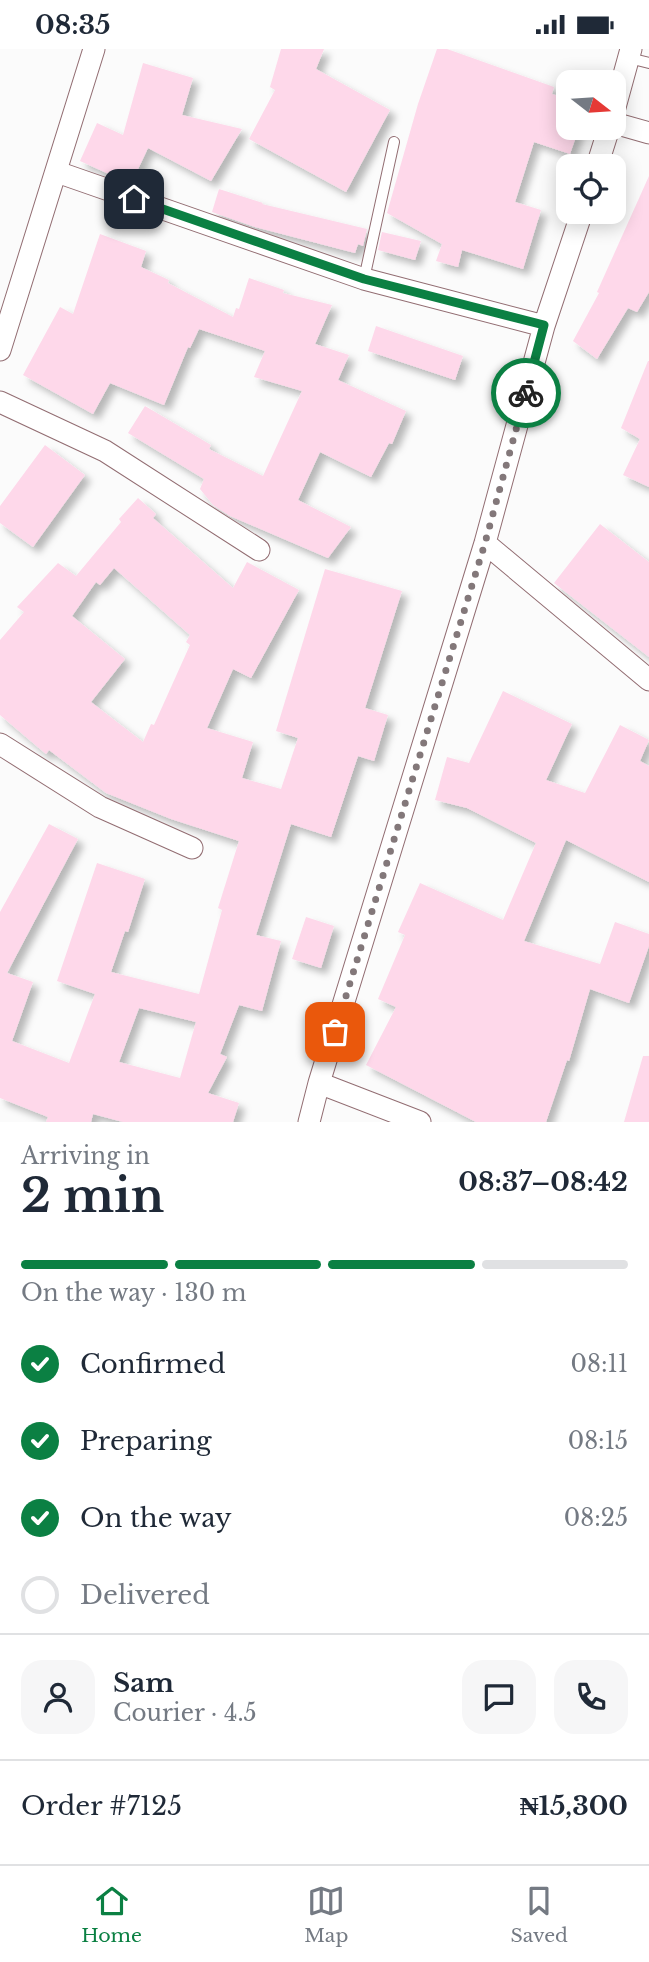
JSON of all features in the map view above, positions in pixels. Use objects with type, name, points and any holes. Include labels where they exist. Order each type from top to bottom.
[{"type":"street","points":[[0,350],[3,321],[57,172],[94,49]]},
{"type":"street","points":[[626,81],[636,56]]},
{"type":"street","points":[[626,127],[649,134]]},
{"type":"street","points":[[57,172],[364,279],[544,325]]},
{"type":"street","points":[[309,1122],[485,543],[544,325],[578,224]]},
{"type":"street","points":[[0,402],[105,451],[258,550]]},
{"type":"street","points":[[485,543],[649,680]]},
{"type":"street","points":[[0,744],[100,807],[192,848]]},
{"type":"street","points":[[319,1083],[420,1122]]},
{"type":"lane","points":[[364,279],[394,142]]},
{"type":"building","points":[[281,49],[324,49],[316,69],[390,110],[346,192],[249,139],[275,90],[270,87]]},
{"type":"building","points":[[437,49],[447,49],[554,87],[552,94],[556,95],[556,140],[575,140],[570,154],[534,142],[515,202],[541,210],[523,269],[462,250],[458,267],[436,261],[442,244],[387,213],[418,104]]},
{"type":"building","points":[[143,63],[193,78],[182,115],[242,129],[211,181],[148,148],[131,184],[80,161],[97,123],[123,135]]},
{"type":"building","points":[[649,176],[649,292],[637,312],[628,308],[597,359],[573,341],[599,293],[597,292]]},
{"type":"building","points":[[219,189],[262,204],[367,229],[363,246],[358,244],[355,253],[255,227],[212,212]]},
{"type":"building","points":[[382,232],[421,241],[415,260],[378,250]]},
{"type":"building","points":[[100,234],[146,251],[141,267],[233,317],[236,308],[239,309],[249,278],[284,290],[283,293],[332,305],[315,344],[349,355],[338,380],[406,411],[392,444],[389,443],[371,477],[320,452],[298,500],[351,527],[328,558],[230,516],[213,505],[200,489],[204,479],[128,433],[145,406],[211,445],[209,449],[263,476],[302,391],[254,377],[265,351],[199,329],[190,348],[188,347],[164,405],[110,383],[93,414],[23,375],[60,307],[73,314]]},
{"type":"building","points":[[376,326],[463,356],[455,380],[368,351]]},
{"type":"building","points":[[648,361],[649,487],[623,475],[640,439],[621,428]]},
{"type":"building","points":[[45,445],[85,475],[33,547],[0,523],[0,506]]},
{"type":"building","points":[[138,498],[156,514],[153,518],[233,588],[247,562],[299,590],[251,678],[233,669],[207,728],[253,742],[242,778],[281,789],[298,738],[276,731],[325,569],[402,591],[365,708],[388,715],[374,761],[358,756],[331,837],[291,824],[256,935],[281,941],[262,1011],[239,1005],[220,1054],[227,1057],[208,1093],[239,1103],[233,1122],[123,1122],[93,1114],[91,1122],[46,1122],[48,1117],[0,1098],[0,912],[49,824],[78,839],[7,973],[33,982],[12,1041],[69,1063],[95,994],[57,981],[97,863],[145,879],[128,932],[125,931],[111,972],[199,994],[222,910],[218,908],[239,841],[171,819],[106,793],[49,750],[46,754],[0,715],[0,640],[24,612],[17,607],[58,563],[76,576],[121,522],[119,519]],"holes":[[[114,568],[190,635],[186,642],[190,645],[154,725],[151,724],[143,742],[91,702],[125,659],[72,616],[96,582],[100,585]],[[139,1008],[196,1022],[180,1078],[119,1062]]]},
{"type":"building","points":[[600,524],[649,562],[649,657],[554,583]]},
{"type":"building","points":[[503,691],[572,724],[546,780],[585,793],[620,725],[649,740],[640,761],[649,766],[649,882],[566,840],[524,941],[600,964],[615,922],[649,934],[649,946],[629,1003],[590,989],[569,1061],[567,1060],[546,1122],[476,1122],[366,1065],[396,1007],[378,999],[405,935],[398,932],[420,883],[503,920],[536,843],[467,808],[435,800],[447,757],[469,763]]},
{"type":"building","points":[[306,917],[334,926],[321,968],[292,959]]},
{"type":"building","points":[[643,1056],[649,1056],[649,1122],[624,1122]]},
{"type":"way so far","points":[[335,1032],[485,543],[526,393]]},
{"type":"route","points":[[134,199],[364,279],[544,325],[526,393]]}]
